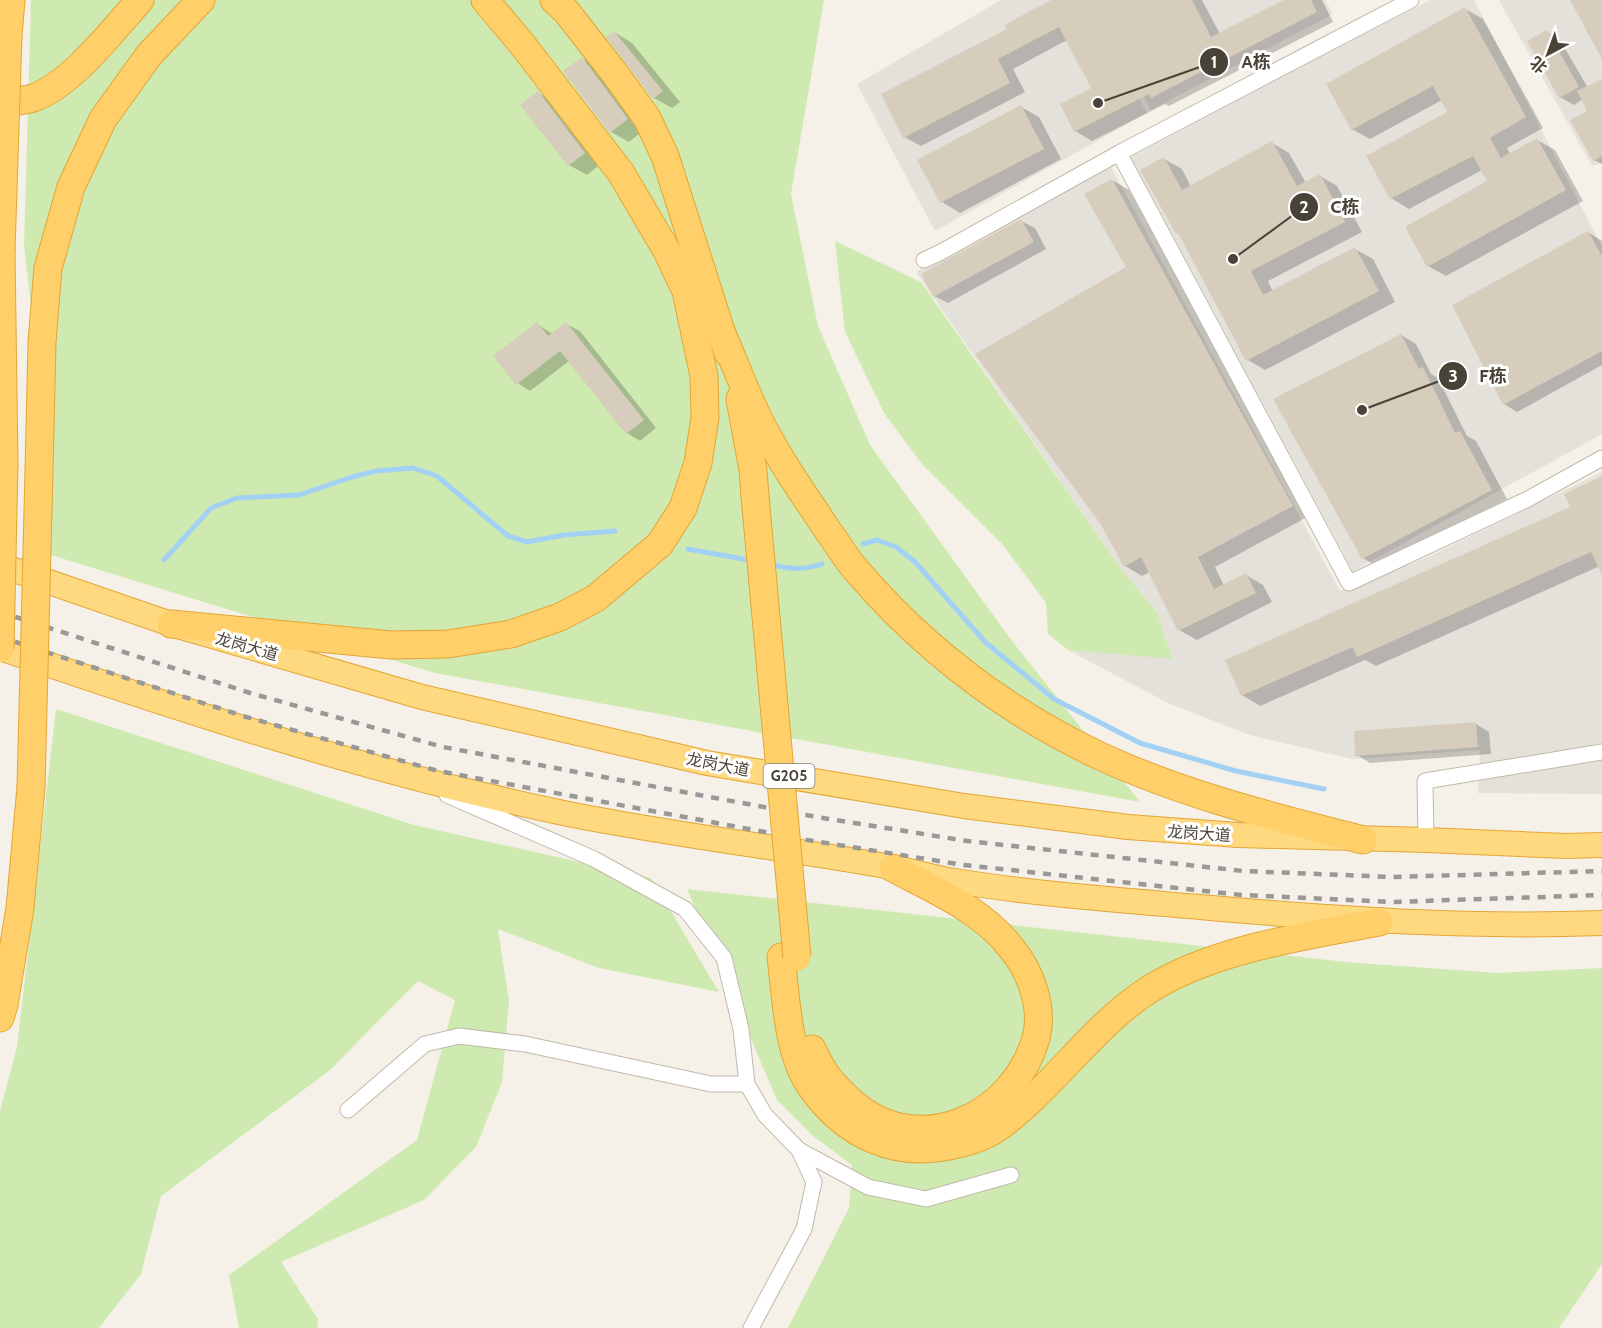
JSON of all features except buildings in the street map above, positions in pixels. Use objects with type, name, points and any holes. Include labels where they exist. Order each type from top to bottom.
[{"type":"highway","points":[[11,0],[1,251],[4,464],[0,649],[255,733],[403,775],[560,812],[893,868],[954,881],[1123,901],[1379,922],[1602,924]]},
{"type":"highway","points":[[0,104],[33,98],[63,81],[140,0]]},
{"type":"highway","points":[[0,1018],[20,908],[31,787],[42,342],[48,268],[71,187],[103,119],[149,55],[201,0]]},
{"type":"highway","points":[[485,0],[529,52],[621,173],[667,251],[705,333],[719,374],[747,496],[789,957],[788,1015],[795,1051],[809,1083],[829,1107],[851,1129],[880,1143],[910,1149],[939,1149],[972,1141],[998,1128],[1019,1110],[1124,1008],[1150,989],[1172,977],[1236,953],[1379,922]]},
{"type":"highway","points":[[554,0],[566,11],[647,118],[665,156],[738,390],[753,470],[747,496]]},
{"type":"highway","points":[[171,624],[391,645],[448,644],[511,634],[560,617],[596,598],[660,544],[683,508],[698,463],[705,418],[704,376],[686,291]]},
{"type":"highway","points":[[723,336],[773,446],[856,570],[949,661],[991,694],[1041,726],[1101,757],[1217,801],[1363,840]]},
{"type":"highway","name":"龙岗大道","points":[[0,565],[171,624],[422,697],[707,763],[964,806],[1128,827],[1238,836],[1567,846],[1602,845]]},
{"type":"highway","points":[[789,957],[812,1048],[825,1073],[842,1094],[865,1113],[886,1124],[912,1130],[940,1129],[965,1121],[1003,1093],[1018,1075],[1036,1037],[1038,1014],[1034,990],[1024,966],[991,925],[972,911],[893,868]]},
{"type":"street","points":[[924,260],[1119,153],[1411,0]]},
{"type":"street","points":[[1119,153],[1349,583],[1528,499],[1602,458]]},
{"type":"street","points":[[1426,840],[1425,781],[1602,752]]},
{"type":"street","points":[[403,775],[594,859],[685,909],[724,958],[741,1029],[747,1084],[765,1115],[799,1150],[868,1187],[926,1199],[1011,1175]]},
{"type":"street","points":[[348,1110],[425,1044],[459,1036],[525,1044],[711,1084],[747,1084]]},
{"type":"street","points":[[751,1328],[804,1228],[814,1182],[799,1150]]},
{"type":"shaded area","points":[[1001,0],[1085,0],[1147,113],[935,231],[857,84]]},
{"type":"shaded area","points":[[1092,0],[1325,0],[1333,14],[1151,110]]},
{"type":"shaded area","points":[[1430,0],[1474,0],[1602,247],[1602,434],[1353,571],[1131,157]]},
{"type":"shaded area","points":[[1499,0],[1602,0],[1602,163],[1592,166]]},
{"type":"shaded area","points":[[1111,167],[1340,591],[1426,558],[1602,472],[1602,794],[1478,793],[1480,750],[1352,759],[1250,735],[1168,703],[1068,650],[1173,658],[1157,612],[1122,570],[916,272]]},
{"type":"green space","points":[[31,0],[824,0],[791,194],[818,326],[870,445],[1012,641],[1140,802],[435,673],[51,555],[52,482],[24,246]]},
{"type":"green space","points":[[835,241],[921,282],[1122,570],[1157,612],[1173,659],[1068,650],[1048,634],[1046,603],[1003,545],[922,464],[884,413],[845,332]]},
{"type":"green space","points":[[56,709],[414,825],[651,878],[719,992],[599,968],[498,929],[509,1001],[502,1082],[476,1147],[424,1200],[281,1262],[318,1319],[317,1328],[239,1328],[229,1275],[417,1140],[455,1000],[418,981],[329,1071],[161,1196],[141,1274],[99,1328],[0,1328],[0,1111],[17,1047]]},
{"type":"green space","points":[[687,889],[1346,962],[1497,973],[1602,968],[1602,1264],[1559,1328],[788,1328],[849,1208],[852,1165],[813,1136],[777,1100]]},
{"type":"waterway","points":[[164,560],[211,508],[237,498],[299,495],[376,471],[413,468],[437,476],[508,536],[527,542],[564,535],[615,531]]},
{"type":"waterway","points":[[863,544],[877,540],[896,547],[915,562],[985,642],[1054,699],[1140,743],[1236,771],[1324,789]]},
{"type":"waterway","points":[[688,549],[754,561]]},
{"type":"waterway","points":[[769,564],[795,568],[808,568],[822,564]]},
{"type":"railway","points":[[0,612],[250,693],[443,747],[817,817],[967,841],[1243,871],[1393,877],[1602,871]]},
{"type":"railway","points":[[0,637],[243,716],[438,771],[813,841],[964,865],[1242,895],[1392,902],[1602,895]]},
{"type":"place","name":"A栋","points":[[1098,103]]},
{"type":"place","name":"C栋","points":[[1233,259]]},
{"type":"place","name":"F栋","points":[[1362,410]]}]
